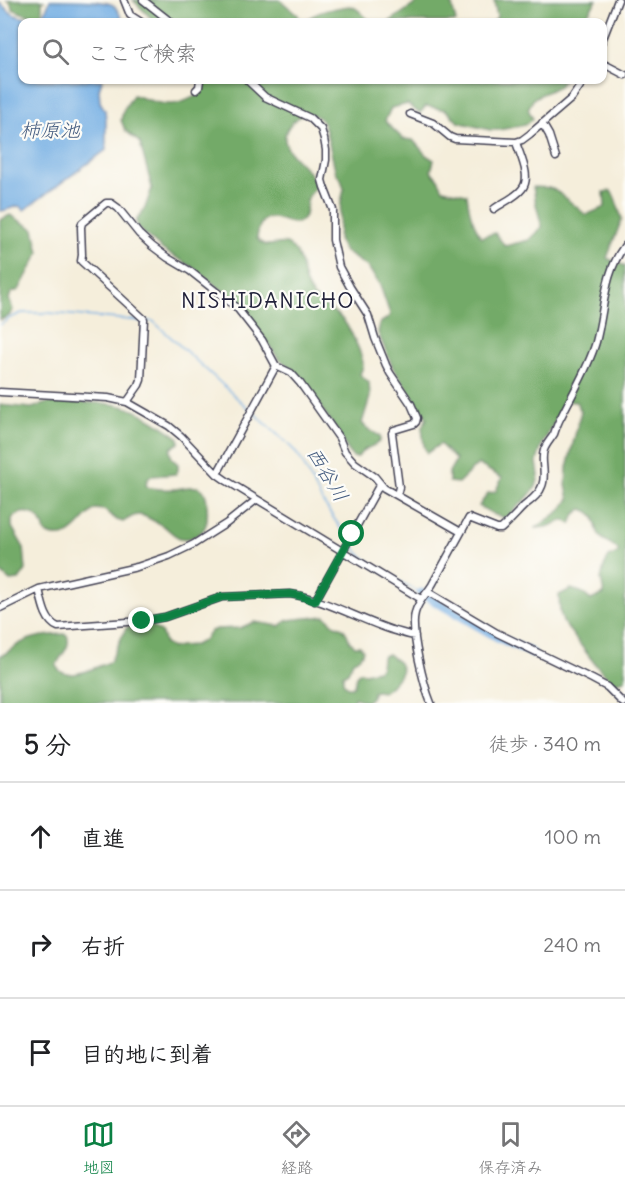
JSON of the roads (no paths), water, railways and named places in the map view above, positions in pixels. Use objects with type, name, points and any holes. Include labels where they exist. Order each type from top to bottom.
[{"type":"street","points":[[124,0],[130,15],[135,18]]},
{"type":"street","points":[[143,0],[166,18]]},
{"type":"street","points":[[607,30],[618,0]]},
{"type":"street","points":[[607,65],[625,75]]},
{"type":"street","points":[[196,90],[199,84]]},
{"type":"street","points":[[251,84],[265,97],[310,117],[323,133],[326,150],[322,180],[333,210],[333,240],[339,267],[368,315],[390,373],[411,404],[417,418],[416,422],[394,430],[393,433],[399,487],[397,495]]},
{"type":"street","points":[[410,114],[432,123],[455,140],[516,142],[522,140],[572,98],[581,84]]},
{"type":"street","points":[[542,123],[549,135],[556,157]]},
{"type":"street","points":[[494,209],[522,191],[526,182],[516,142]]},
{"type":"street","points":[[127,402],[141,380],[144,320],[81,261],[82,223],[106,203],[111,203],[118,208],[152,246],[190,271],[237,308],[262,340],[276,366],[291,373],[300,383],[339,438],[345,452],[355,463],[375,477],[380,484],[461,532]]},
{"type":"street","points":[[430,703],[415,636],[414,616],[421,598],[428,592],[469,518],[501,529],[534,498],[543,484],[544,450],[593,353],[612,267],[625,246]]},
{"type":"street","points":[[217,474],[276,366]]},
{"type":"street","points":[[0,392],[108,398],[127,402],[169,426],[227,482],[421,598]]},
{"type":"street","points":[[315,601],[380,484]]},
{"type":"street","points":[[0,608],[39,589],[137,567],[169,556],[218,529],[256,500]]},
{"type":"street","points":[[39,589],[47,618],[52,625],[58,627],[142,621],[165,617],[222,597],[290,594],[415,636]]},
{"type":"street","points":[[428,592],[497,633],[607,687],[623,703]]},
{"type":"water","name":"柿原池","points":[[50,0],[111,4],[122,18],[37,18],[43,17]]},
{"type":"water","name":"柿原池","points":[[0,3],[15,15],[25,18],[18,18],[18,84],[101,84],[100,102],[105,110],[106,120],[106,150],[24,210],[20,206],[0,211]]},
{"type":"waterway","name":"西谷川","points":[[0,325],[22,313],[142,321]]},
{"type":"waterway","name":"西谷川","points":[[147,321],[153,321],[249,409]]},
{"type":"waterway","name":"西谷川","points":[[253,412],[300,458],[322,501],[348,539]]},
{"type":"waterway","name":"西谷川","points":[[351,543],[373,565],[421,593]]},
{"type":"waterway","name":"西谷川","points":[[421,593],[501,639],[532,653]]},
{"type":"district","name":"NISHIDANICHO","points":[[268,300]]}]
